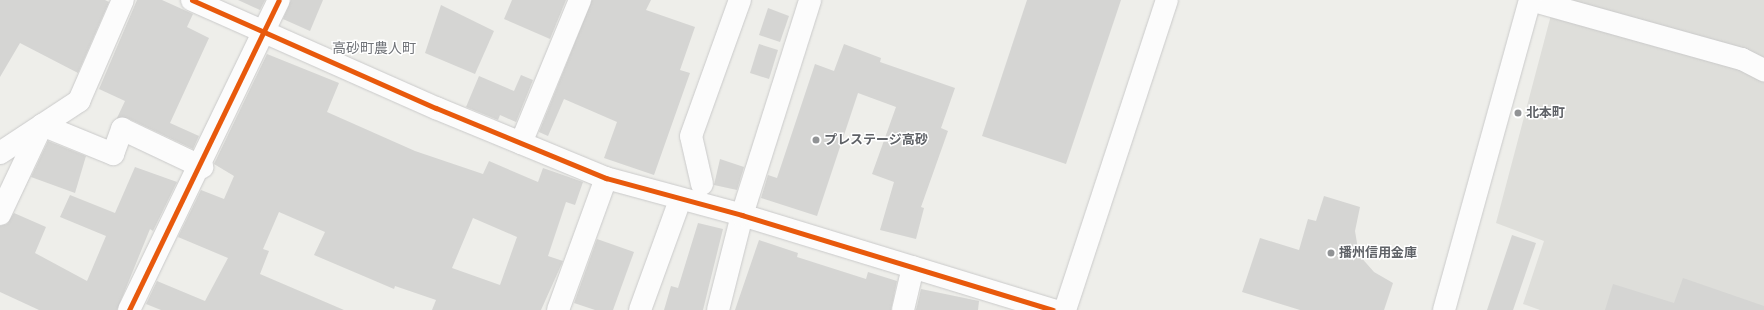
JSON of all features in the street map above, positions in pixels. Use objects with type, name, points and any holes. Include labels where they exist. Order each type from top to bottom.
[{"type":"street","points":[[0,153],[79,101],[123,0]]},
{"type":"street","points":[[192,0],[265,34],[606,178],[680,200],[742,215],[1053,310]]},
{"type":"street","points":[[129,310],[202,167],[265,34],[279,0]]},
{"type":"street","points":[[521,143],[580,0]]},
{"type":"street","points":[[702,184],[691,136],[740,0]]},
{"type":"street","points":[[718,310],[742,215],[810,0]]},
{"type":"street","points":[[1066,310],[1167,0]]},
{"type":"street","points":[[1444,310],[1530,0],[1742,59],[1764,70]]},
{"type":"street","points":[[1742,59],[1764,60]]},
{"type":"street","points":[[42,125],[113,154],[122,129],[202,167]]},
{"type":"street","points":[[0,214],[42,125]]},
{"type":"street","points":[[558,310],[606,178]]},
{"type":"street","points":[[640,310],[680,200]]},
{"type":"street","points":[[903,310],[913,267]]},
{"type":"shaded area","points":[[1555,0],[1764,0],[1764,310],[1540,310],[1523,304],[1544,241],[1496,223]]},
{"type":"building","points":[[0,0],[105,0],[109,2],[78,73],[20,43],[0,77]]},
{"type":"building","points":[[137,0],[162,0],[193,14],[187,27],[209,38],[170,123],[199,136],[193,149],[127,118],[117,118],[125,101],[99,89]]},
{"type":"building","points":[[238,0],[265,0],[260,10]]},
{"type":"building","points":[[291,0],[323,0],[310,31],[283,19]]},
{"type":"building","points":[[512,0],[566,0],[550,39],[504,19]]},
{"type":"building","points":[[592,0],[651,0],[646,10],[695,27],[680,70],[690,73],[654,175],[604,158],[617,122],[564,99],[548,136],[539,132]]},
{"type":"building","points":[[1027,0],[1121,0],[1066,164],[982,136]]},
{"type":"building","points":[[441,5],[494,31],[475,74],[425,53]]},
{"type":"building","points":[[768,8],[789,16],[780,42],[759,35]]},
{"type":"building","points":[[759,44],[778,50],[769,79],[750,73]]},
{"type":"building","points":[[844,44],[881,58],[880,62],[955,88],[941,128],[948,131],[921,207],[924,208],[916,239],[880,230],[894,182],[872,174],[896,107],[858,93],[817,216],[761,198],[768,175],[777,178],[815,64],[834,71]]},
{"type":"building","points":[[267,54],[339,83],[327,112],[415,151],[483,174],[489,161],[538,182],[543,168],[583,182],[575,205],[566,202],[548,256],[563,261],[541,310],[432,310],[436,300],[395,286],[394,289],[314,255],[325,232],[279,212],[263,249],[269,251],[260,274],[344,310],[161,310],[146,304],[157,281],[205,301],[228,258],[178,237],[201,190],[224,199],[234,176],[214,164]],"holes":[[[473,218],[517,237],[500,285],[452,268]]]},
{"type":"building","points":[[521,75],[533,80],[516,122],[500,115],[498,120],[466,107],[479,76],[514,91]]},
{"type":"building","points":[[48,141],[86,156],[75,193],[31,177]]},
{"type":"building","points":[[720,159],[744,167],[737,190],[714,185]]},
{"type":"building","points":[[135,167],[177,182],[153,231],[150,229],[117,310],[39,310],[0,292],[0,226],[7,224],[14,213],[46,227],[35,253],[87,281],[106,236],[60,217],[70,195],[115,213]]},
{"type":"building","name":"播州信用金庫","points":[[1324,196],[1360,207],[1355,231],[1359,255],[1374,272],[1393,283],[1384,310],[1300,310],[1242,292],[1260,238],[1299,250],[1308,219],[1316,221]]},
{"type":"building","points":[[698,223],[723,229],[703,310],[664,310],[671,286],[678,288]]},
{"type":"building","points":[[1512,235],[1536,243],[1513,310],[1487,310]]},
{"type":"building","points":[[597,239],[634,252],[613,310],[595,310],[574,303]]},
{"type":"building","points":[[759,240],[798,253],[797,257],[866,279],[868,272],[897,281],[891,310],[735,310]]},
{"type":"building","points":[[1683,278],[1764,306],[1764,310],[1605,310],[1613,284],[1674,303]]},
{"type":"building","points":[[921,289],[979,301],[978,310],[916,310]]},
{"type":"cycle path","points":[[192,0],[436,108],[606,178],[742,215],[1053,310]]},
{"type":"cycle path","points":[[129,310],[279,0]]},
{"type":"place","name":"北本町","points":[[1518,113]]},
{"type":"place","name":"プレステージ高砂","points":[[816,140]]},
{"type":"place","name":"播州信用金庫","points":[[1331,253]]},
{"type":"district","name":"高砂町農人町","points":[[374,49]]}]
